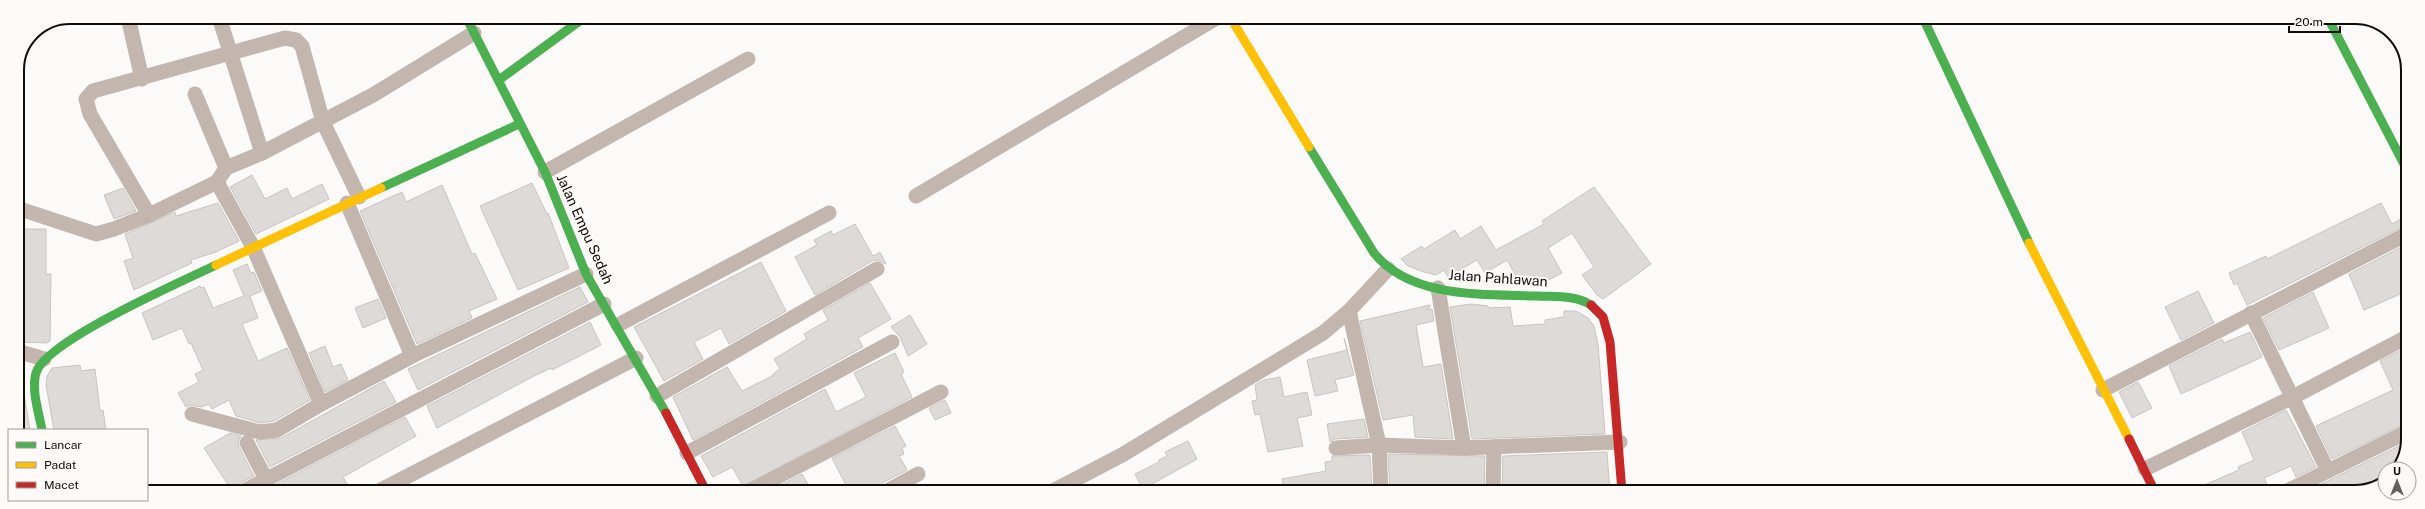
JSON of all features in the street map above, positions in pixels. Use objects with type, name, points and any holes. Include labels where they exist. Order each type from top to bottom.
[{"type":"street","points":[[130,24],[142,79]]},
{"type":"street","points":[[221,24],[262,153]]},
{"type":"street","name":"Jalan Empu Sedah","points":[[470,24],[500,80],[519,124],[545,172],[586,274],[618,325],[703,485]]},
{"type":"street","points":[[500,80],[576,24]]},
{"type":"street","points":[[916,196],[1208,24]]},
{"type":"street","name":"Jalan Pahlawan","points":[[1234,24],[1374,253],[1388,269],[1401,276],[1438,288],[1469,292],[1575,298],[1592,306],[1604,319],[1610,342],[1620,442],[1622,485]]},
{"type":"street","points":[[1926,24],[2030,246],[2152,485]]},
{"type":"street","points":[[2331,24],[2401,157]]},
{"type":"street","points":[[24,210],[96,234],[114,229],[149,215],[218,182],[226,168],[262,153],[373,95],[474,33]]},
{"type":"street","points":[[149,215],[90,114],[86,99],[93,91],[231,55],[285,38],[296,40],[302,46],[323,122],[412,356]]},
{"type":"street","points":[[545,172],[748,59]]},
{"type":"street","points":[[195,94],[226,168]]},
{"type":"street","points":[[42,429],[34,385],[36,372],[44,359],[116,312],[253,246],[519,124]]},
{"type":"street","points":[[218,182],[253,246],[321,404]]},
{"type":"street","points":[[618,325],[829,213]]},
{"type":"street","points":[[2103,390],[2401,238]]},
{"type":"street","points":[[657,396],[877,269]]},
{"type":"street","points":[[1064,485],[1122,455],[1323,333],[1349,311],[1388,269]]},
{"type":"street","points":[[192,414],[246,429],[268,432],[412,356],[586,274]]},
{"type":"street","points":[[1438,288],[1464,448]]},
{"type":"street","points":[[256,485],[604,304]]},
{"type":"street","points":[[1349,311],[1379,445],[1381,485]]},
{"type":"street","points":[[2251,313],[2328,471]]},
{"type":"street","points":[[2145,469],[2293,397],[2401,340]]},
{"type":"street","points":[[687,454],[892,342]]},
{"type":"street","points":[[24,353],[44,359]]},
{"type":"street","points":[[391,485],[636,358]]},
{"type":"street","points":[[762,485],[941,392]]},
{"type":"street","points":[[2300,485],[2401,435]]},
{"type":"street","points":[[1336,448],[1379,445],[1464,448],[1620,442]]},
{"type":"street","points":[[247,443],[266,480]]},
{"type":"street","points":[[1493,485],[1494,447]]},
{"type":"street","points":[[897,485],[918,474]]},
{"type":"building","points":[[252,175],[265,199],[287,188],[292,199],[322,184],[329,199],[256,234],[230,187]]},
{"type":"building","points":[[532,183],[547,214],[548,213],[569,268],[518,290],[480,206]]},
{"type":"building","points":[[442,185],[472,254],[475,253],[497,299],[469,311],[472,318],[417,344],[360,211],[402,192],[406,202]]},
{"type":"building","points":[[1594,187],[1651,264],[1603,299],[1597,295],[1582,275],[1594,267],[1572,233],[1548,248],[1562,273],[1541,284],[1536,284],[1533,279],[1525,283],[1520,283],[1507,260],[1485,273],[1477,260],[1448,277],[1444,270],[1436,275],[1424,272],[1408,266],[1401,259],[1422,246],[1424,249],[1455,230],[1460,239],[1481,226],[1496,250],[1544,224],[1542,221]]},
{"type":"building","points":[[123,188],[136,211],[114,219],[104,195]]},
{"type":"building","points":[[218,203],[239,241],[216,252],[191,260],[192,263],[134,290],[124,261],[133,258],[125,234],[175,212],[176,216]]},
{"type":"building","points":[[2381,203],[2392,224],[2401,219],[2401,228],[2247,305],[2237,283],[2234,285],[2229,273],[2266,256],[2267,259]]},
{"type":"building","points":[[855,224],[873,256],[880,252],[886,264],[877,260],[872,261],[815,295],[795,257],[817,245],[814,240],[831,231],[833,235]]},
{"type":"building","points":[[24,229],[46,229],[46,274],[51,274],[50,341],[47,343],[24,342]]},
{"type":"building","points":[[2401,247],[2401,294],[2364,310],[2349,274]]},
{"type":"building","points":[[761,262],[786,311],[729,344],[721,328],[694,342],[703,359],[664,381],[634,327]]},
{"type":"building","points":[[247,264],[251,273],[254,272],[262,291],[250,296],[258,318],[242,324],[258,361],[287,348],[310,400],[274,421],[261,423],[236,416],[229,400],[212,409],[209,404],[202,407],[190,405],[186,407],[178,393],[199,382],[195,374],[203,370],[191,343],[189,344],[182,328],[153,340],[142,313],[200,286],[201,288],[204,287],[213,308],[244,296],[233,270]]},
{"type":"building","points":[[870,283],[891,319],[858,338],[863,347],[693,440],[673,397],[727,367],[742,391],[774,375],[773,374],[780,369],[774,359],[807,339],[804,334],[828,320],[823,310]]},
{"type":"building","points":[[580,287],[588,302],[418,390],[408,369]]},
{"type":"building","points":[[2198,291],[2214,323],[2181,340],[2165,307]]},
{"type":"building","points":[[2313,292],[2329,328],[2279,350],[2263,318]]},
{"type":"building","points":[[378,299],[386,318],[363,328],[355,308]]},
{"type":"building","points":[[1471,304],[1488,306],[1489,308],[1510,307],[1513,326],[1545,324],[1545,320],[1564,317],[1564,311],[1576,311],[1588,318],[1594,326],[1598,344],[1605,434],[1472,439],[1450,307]]},
{"type":"building","points":[[1430,305],[1430,307],[1426,310],[1432,309],[1434,321],[1416,325],[1423,367],[1441,364],[1453,439],[1415,437],[1413,415],[1383,420],[1360,321]]},
{"type":"building","points":[[910,315],[927,344],[908,356],[900,337],[891,327]]},
{"type":"building","points":[[590,322],[601,345],[552,370],[551,368],[534,376],[437,428],[427,406]]},
{"type":"building","points":[[2250,332],[2262,357],[2181,394],[2169,366],[2222,339],[2224,343]]},
{"type":"building","points":[[1344,338],[1354,375],[1335,380],[1338,391],[1315,396],[1307,360],[1347,350]]},
{"type":"building","points":[[325,346],[333,367],[341,364],[348,380],[325,392],[309,353]]},
{"type":"building","points":[[2401,350],[2401,426],[2332,459],[2316,426],[2393,390],[2380,361]]},
{"type":"building","points":[[895,353],[904,372],[901,374],[912,397],[745,485],[742,485],[732,467],[713,477],[701,456],[825,389],[836,412],[866,397],[854,373]]},
{"type":"building","points":[[80,365],[81,371],[95,369],[100,411],[103,410],[106,429],[54,429],[46,385],[47,376],[52,368]]},
{"type":"building","points":[[1280,377],[1284,397],[1307,392],[1312,415],[1297,418],[1303,446],[1268,452],[1260,414],[1255,415],[1252,401],[1257,400],[1255,385],[1264,380]]},
{"type":"building","points":[[384,381],[396,402],[270,467],[256,440],[281,438]]},
{"type":"building","points":[[2138,382],[2152,408],[2132,418],[2119,392]]},
{"type":"building","points":[[24,394],[30,429],[24,429]]},
{"type":"building","points":[[945,400],[951,413],[935,420],[929,408]]},
{"type":"building","points":[[2286,410],[2316,467],[2296,477],[2291,466],[2264,478],[2267,485],[2204,485],[2239,470],[2238,467],[2254,460],[2242,432]]},
{"type":"building","points":[[405,417],[416,436],[343,477],[348,485],[275,485]]},
{"type":"building","points":[[1364,419],[1368,437],[1335,439],[1330,442],[1327,424]]},
{"type":"building","points":[[895,426],[906,446],[902,448],[904,454],[899,456],[907,470],[882,483],[881,485],[846,485],[832,458]]},
{"type":"building","points":[[230,433],[241,436],[238,442],[239,447],[254,476],[239,485],[228,485],[204,448]]},
{"type":"building","points":[[1188,441],[1197,459],[1150,485],[1141,485],[1135,474],[1159,462],[1159,460],[1167,456],[1165,452]]},
{"type":"building","points":[[2400,445],[2395,461],[2377,461],[2377,480],[2370,483],[2355,485],[2319,485]]},
{"type":"building","points":[[1607,452],[1609,485],[1502,485],[1503,456]]},
{"type":"building","points":[[1388,454],[1485,456],[1484,485],[1390,485]]},
{"type":"building","points":[[1370,455],[1372,485],[1283,485],[1282,479],[1326,471],[1325,462],[1332,461],[1332,456]]},
{"type":"building","points":[[802,474],[808,485],[781,485]]},
{"type":"traffic: fast","points":[[470,24],[545,172],[586,274],[666,413]]},
{"type":"traffic: fast","points":[[499,80],[575,24]]},
{"type":"traffic: fast","points":[[1926,24],[2029,243]]},
{"type":"traffic: fast","points":[[2331,24],[2401,159]]},
{"type":"traffic: fast","points":[[381,188],[519,124]]},
{"type":"traffic: fast","points":[[1309,147],[1374,253],[1389,268],[1408,279],[1428,286],[1450,291],[1472,294],[1565,297],[1591,305]]},
{"type":"traffic: fast","points":[[42,429],[34,387],[36,373],[45,360],[63,345],[88,329],[117,313],[216,265]]},
{"type":"traffic: slow","points":[[1234,24],[1309,147]]},
{"type":"traffic: slow","points":[[216,265],[381,188]]},
{"type":"traffic: slow","points":[[2029,243],[2129,439]]},
{"type":"traffic: jam","points":[[1591,305],[1603,317],[1610,342],[1621,485]]},
{"type":"traffic: jam","points":[[666,413],[703,485]]},
{"type":"traffic: jam","points":[[2129,439],[2152,485]]}]
